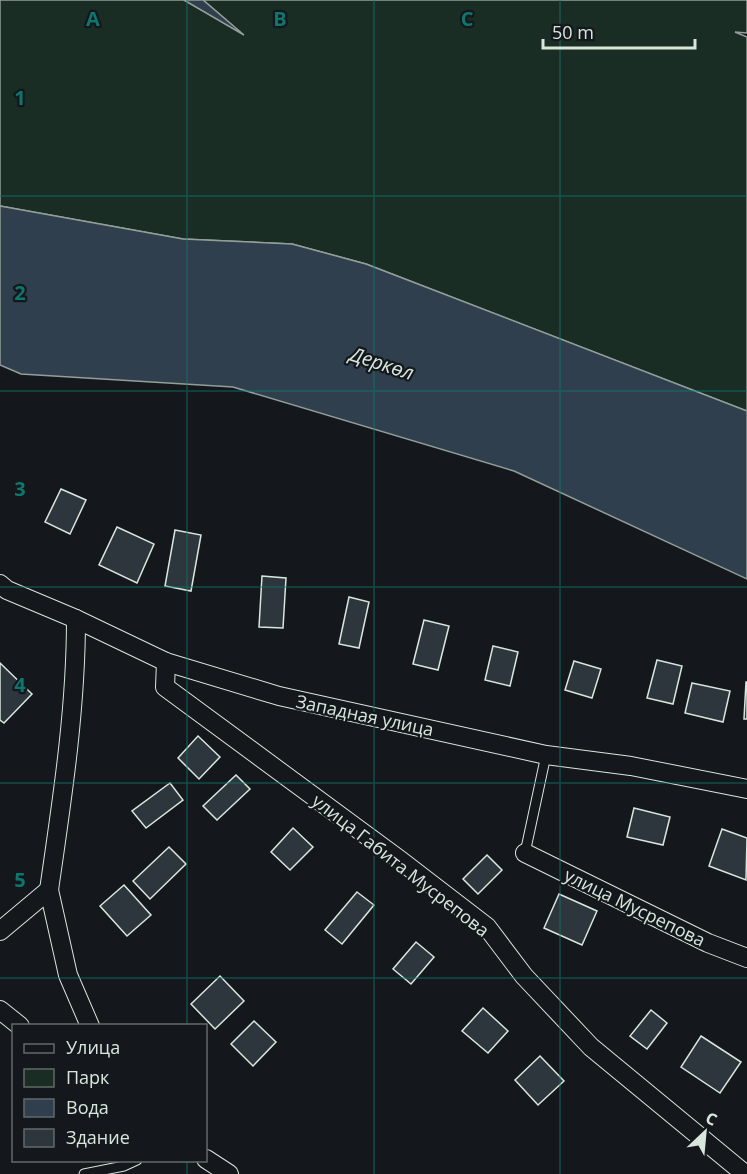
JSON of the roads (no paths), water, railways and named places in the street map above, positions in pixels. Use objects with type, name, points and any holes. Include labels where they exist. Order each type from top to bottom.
[{"type":"street","name":"Западная улица","points":[[0,584],[7,590],[76,619],[166,662],[279,696],[546,755],[631,766],[747,789]]},
{"type":"street","points":[[76,619],[76,669],[64,783],[49,890],[68,975],[89,1024]]},
{"type":"street","name":"улица Габита Мусрепова","points":[[166,662],[165,687],[487,927],[524,976],[591,1047],[745,1174]]},
{"type":"street","name":"улица Мусрепова","points":[[525,853],[708,943],[747,958]]},
{"type":"street","points":[[0,931],[49,890]]},
{"type":"street","points":[[0,1011],[17,1024]]},
{"type":"street","points":[[207,1160],[225,1173]]},
{"type":"lane","points":[[525,853],[546,755]]},
{"type":"lane","points":[[84,1174],[134,1162]]},
{"type":"water","points":[[184,0],[203,0],[244,35]]},
{"type":"water","name":"Деркөл","points":[[0,206],[183,239],[292,244],[366,264],[747,411],[747,579],[514,471],[233,387],[21,374],[0,365]]}]
